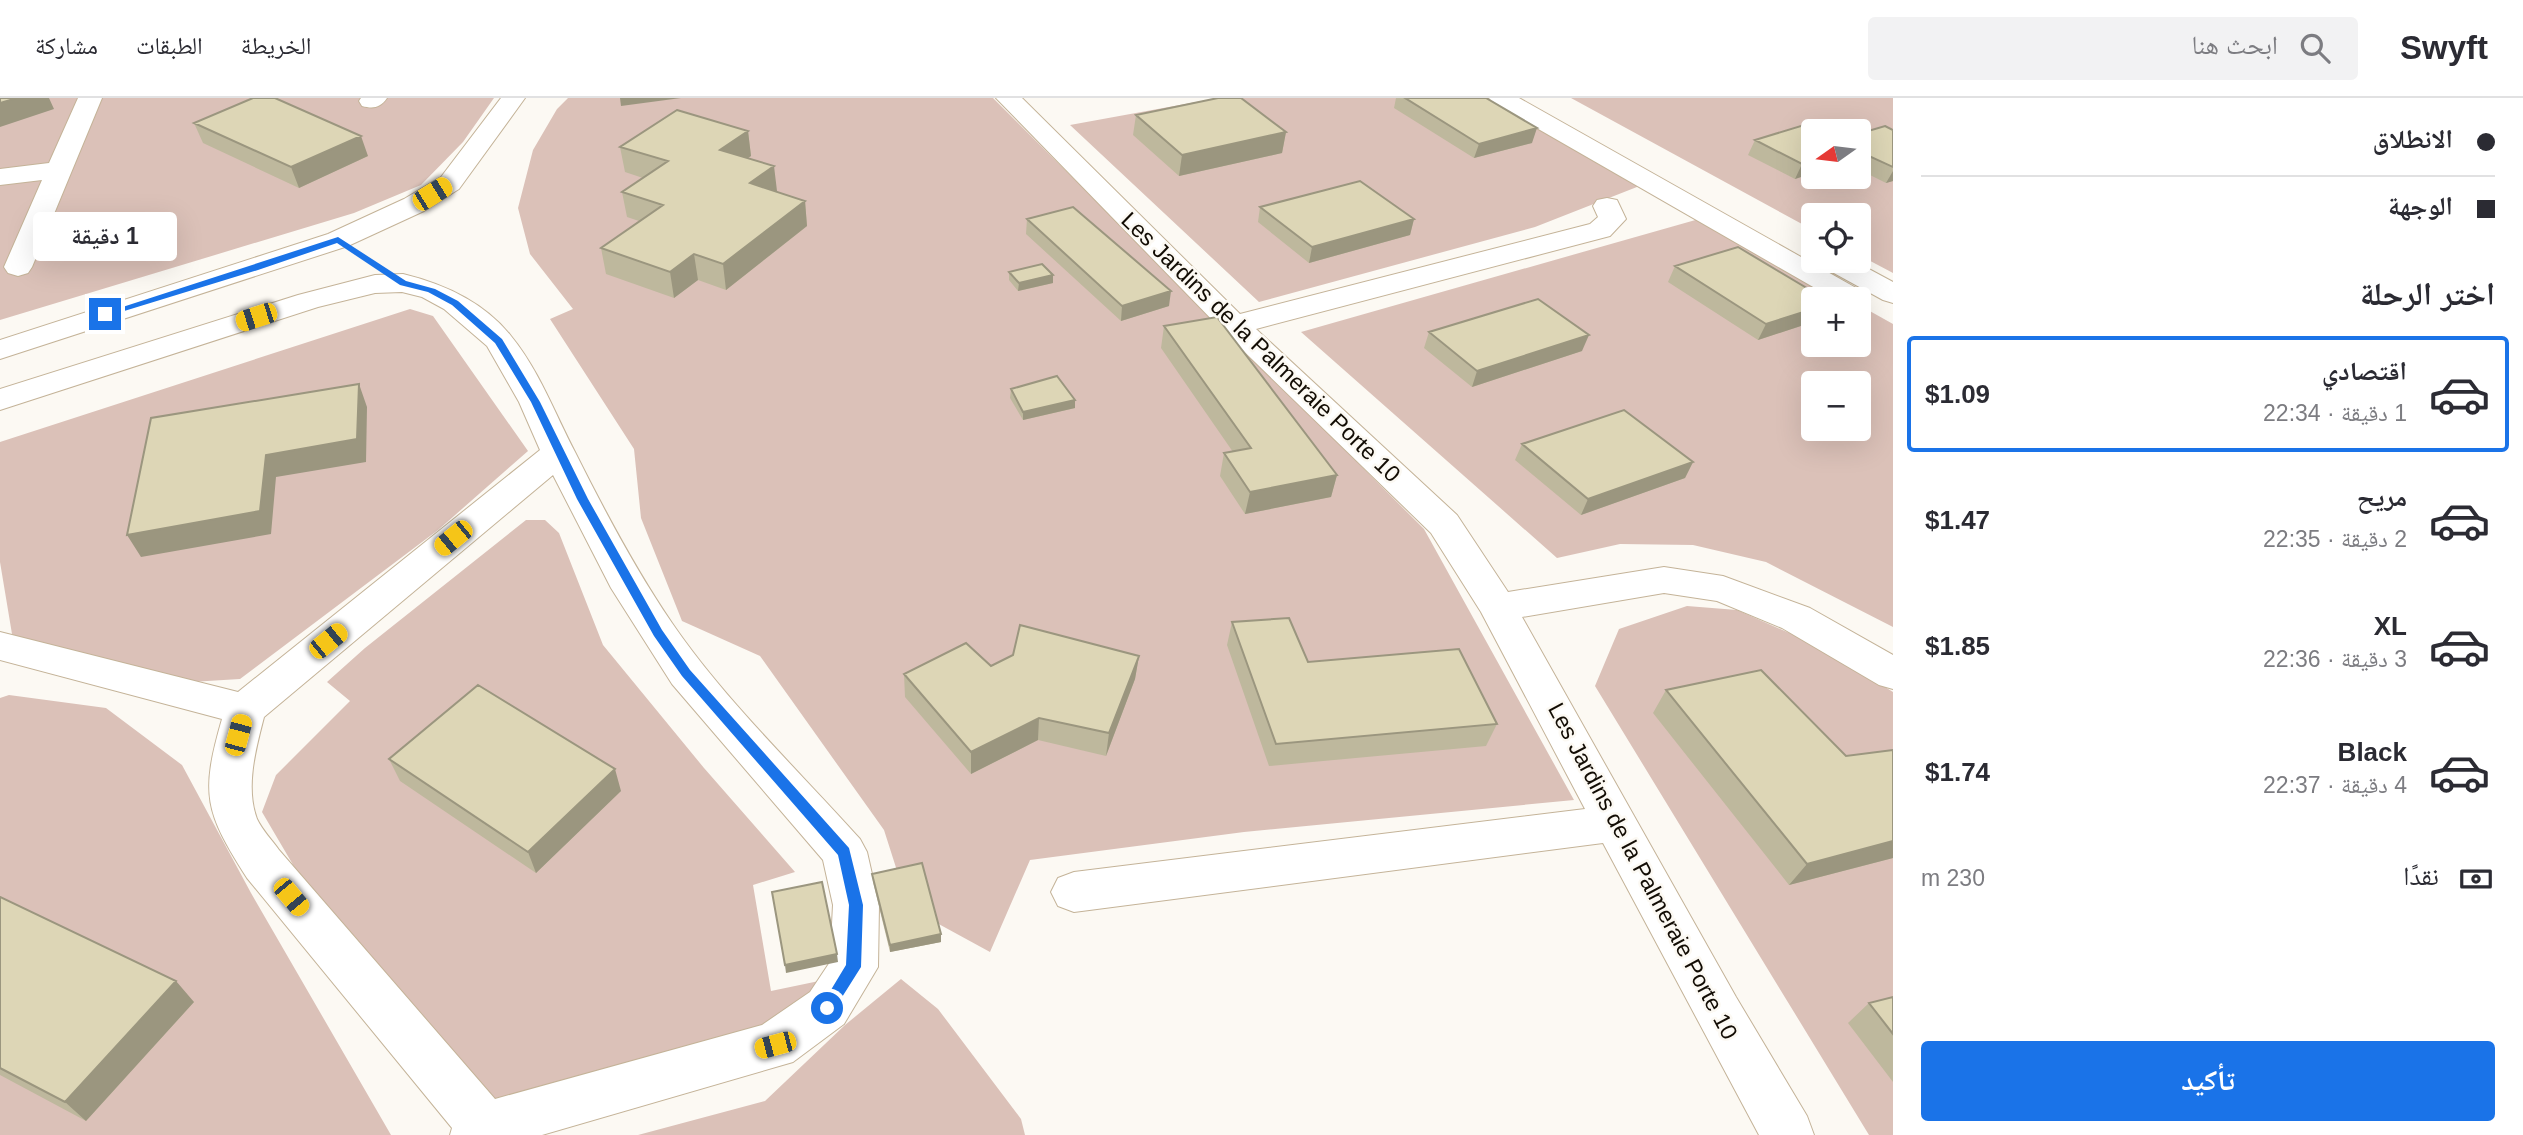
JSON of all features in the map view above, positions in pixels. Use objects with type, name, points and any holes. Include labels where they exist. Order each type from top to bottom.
[{"type":"street","points":[[18,267],[90,98]]},
{"type":"street","points":[[0,350],[338,240],[414,205],[450,183],[513,98]]},
{"type":"street","name":"Les Jardins de la Palmeraie Porte 10","points":[[1008,98],[1234,325],[1444,524],[1498,607],[1718,1013],[1788,1135]]},
{"type":"street","points":[[1502,98],[1834,287]]},
{"type":"street","points":[[1538,98],[1801,243]]},
{"type":"street","points":[[0,177],[59,170]]},
{"type":"street","points":[[1234,325],[1601,230],[1612,219],[1607,206]]},
{"type":"street","points":[[338,240],[403,283]]},
{"type":"street","points":[[1855,273],[1893,294]]},
{"type":"street","points":[[0,400],[307,301],[375,284],[403,283],[432,290],[455,303],[499,341],[535,402],[558,453],[630,588],[686,673],[844,852],[856,905],[853,967],[827,1008],[775,1045],[536,1111],[481,1131],[263,864],[239,830],[231,797],[231,762],[245,709],[558,453]]},
{"type":"street","points":[[1871,308],[1893,321]]},
{"type":"street","points":[[1498,607],[1664,580],[1723,589],[1796,618],[1893,674]]},
{"type":"street","points":[[0,646],[245,709]]},
{"type":"street","points":[[1074,892],[1616,822]]},
{"type":"shaded area","points":[[0,98],[494,98],[463,142],[421,185],[354,213],[0,320]]},
{"type":"shaded area","points":[[568,98],[993,98],[1424,529],[1574,800],[1244,832],[1030,860],[990,952],[935,922],[899,877],[884,830],[760,656],[682,621],[641,518],[634,449],[550,319],[573,309],[530,254],[518,208],[533,150],[557,109]]},
{"type":"shaded area","points":[[1218,98],[1491,98],[1642,185],[1535,227],[1259,302],[1070,125]]},
{"type":"shaded area","points":[[1571,98],[1893,98],[1893,273],[1871,261],[1871,203],[1801,203],[1801,223]]},
{"type":"shaded area","points":[[1706,217],[1828,287],[1801,287],[1801,357],[1871,357],[1871,312],[1893,324],[1893,627],[1766,562],[1693,545],[1620,544],[1557,558],[1301,332]]},
{"type":"shaded area","points":[[410,309],[433,316],[528,451],[438,530],[240,679],[158,684],[32,648],[12,634],[0,562],[0,442]]},
{"type":"shaded area","points":[[526,520],[545,520],[559,533],[603,645],[704,768],[795,872],[753,885],[771,991],[819,981],[796,1017],[486,1128],[329,926],[262,812],[276,775],[350,701],[327,682],[365,648]]},
{"type":"shaded area","points":[[1687,606],[1737,610],[1821,647],[1893,692],[1893,1135],[1869,1135],[1595,686],[1619,629]]},
{"type":"shaded area","points":[[9,695],[106,708],[182,765],[251,893],[391,1135],[0,1135],[0,698]]},
{"type":"shaded area","points":[[901,979],[938,1009],[1021,1119],[1025,1135],[638,1135],[765,1101],[845,1025]]},
{"type":"building","points":[[0,98],[17,98],[0,103]]},
{"type":"building","points":[[253,98],[275,98],[361,136],[291,167],[194,123]]},
{"type":"building","points":[[1218,98],[1241,98],[1286,132],[1182,155],[1136,115]]},
{"type":"building","points":[[1405,98],[1486,98],[1537,128],[1479,144]]},
{"type":"building","points":[[677,110],[748,131],[720,150],[774,166],[750,183],[805,201],[723,264],[694,254],[670,272],[601,248],[663,205],[622,192],[668,161],[620,147]]},
{"type":"building","points":[[1801,126],[1801,163],[1755,140]]},
{"type":"building","points":[[1885,126],[1893,130],[1893,167],[1871,157],[1871,130]]},
{"type":"building","points":[[1360,181],[1414,219],[1312,247],[1260,207]]},
{"type":"building","points":[[1073,207],[1171,291],[1122,306],[1027,219]]},
{"type":"building","points":[[1738,247],[1805,287],[1801,287],[1801,313],[1766,324],[1675,266]]},
{"type":"building","points":[[1042,264],[1053,275],[1019,283],[1009,272]]},
{"type":"building","points":[[1538,299],[1589,335],[1477,371],[1429,332]]},
{"type":"building","points":[[1217,317],[1337,475],[1250,492],[1224,453],[1251,448],[1164,326]]},
{"type":"building","points":[[1057,376],[1075,400],[1023,412],[1011,389]]},
{"type":"building","points":[[359,384],[357,439],[266,455],[260,511],[127,535],[151,418]]},
{"type":"building","points":[[1624,410],[1693,462],[1588,499],[1522,444]]},
{"type":"building","points":[[1289,618],[1308,662],[1459,649],[1497,724],[1276,744],[1232,622]]},
{"type":"building","points":[[1020,625],[1139,656],[1109,733],[1039,718],[971,752],[904,674],[966,643],[991,666],[1013,655]]},
{"type":"building","points":[[1761,670],[1846,756],[1893,750],[1893,841],[1807,864],[1666,690]]},
{"type":"building","points":[[478,685],[615,769],[528,852],[389,759]]},
{"type":"building","points":[[922,863],[941,934],[890,945],[872,874]]},
{"type":"building","points":[[822,882],[837,954],[785,965],[772,892]]},
{"type":"building","points":[[0,897],[176,981],[65,1102],[0,1068]]},
{"type":"building","points":[[1893,997],[1893,1034],[1869,1003]]},
{"type":"route","points":[[105,314],[338,240],[403,283],[432,290],[455,303],[499,341],[535,402],[558,453],[630,588],[658,633],[686,673],[844,852],[856,905],[853,967],[827,1008]]}]
